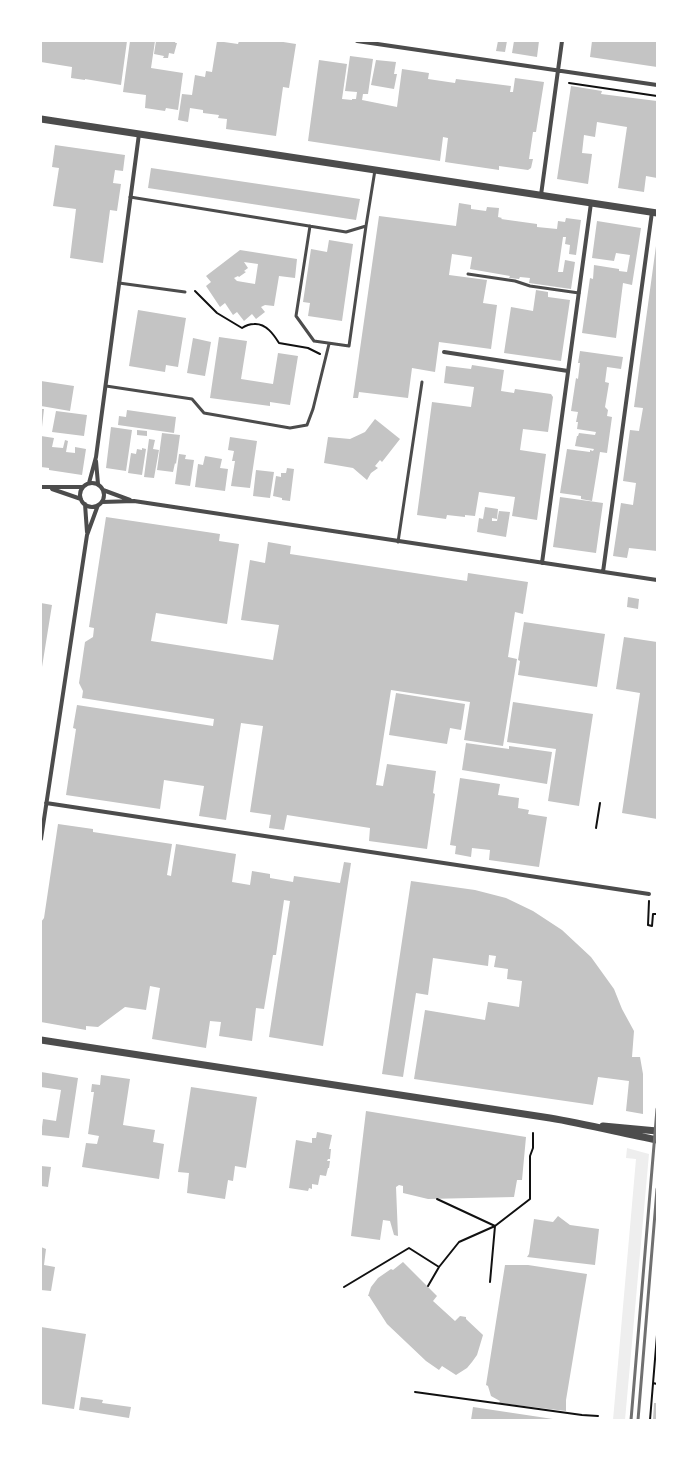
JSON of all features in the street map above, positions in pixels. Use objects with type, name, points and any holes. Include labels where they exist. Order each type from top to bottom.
[{"type":"street","points":[[357,41],[657,85]]},
{"type":"street","points":[[541,195],[562,41]]},
{"type":"street","points":[[41,119],[655,212],[603,572]]},
{"type":"street","points":[[134,501],[100,503],[91,507],[85,504],[81,499],[80,493],[83,487],[88,483],[96,457],[139,133]]},
{"type":"street","points":[[542,563],[592,203]]},
{"type":"street","points":[[444,352],[568,372]]},
{"type":"street","points":[[87,535],[104,496],[103,490],[98,484],[96,457]]},
{"type":"street","points":[[88,483],[98,484]]},
{"type":"street","points":[[41,487],[83,487]]},
{"type":"street","points":[[48,488],[81,499]]},
{"type":"street","points":[[103,490],[134,501],[657,580]]},
{"type":"street","points":[[41,839],[87,535],[85,504]]},
{"type":"street","points":[[46,804],[649,894]]},
{"type":"street","points":[[41,1040],[591,1125],[623,1126],[657,1131]]},
{"type":"street","points":[[591,1125],[622,1134],[657,1140]]},
{"type":"lane","points":[[310,226],[296,316],[314,341],[349,346],[374,170]]},
{"type":"lane","points":[[130,197],[346,232],[366,226]]},
{"type":"lane","points":[[468,274],[515,281],[530,286],[579,293]]},
{"type":"lane","points":[[119,283],[185,292]]},
{"type":"lane","points":[[106,386],[192,399],[204,412],[290,428],[307,425],[313,409],[329,344]]},
{"type":"lane","points":[[398,542],[422,382]]},
{"type":"path","points":[[569,83],[657,96]]},
{"type":"path","points":[[195,290],[217,313],[242,328],[255,324],[266,328],[273,334],[279,343],[308,348],[326,357]]},
{"type":"path","points":[[596,828],[600,804]]},
{"type":"path","points":[[649,894],[648,925],[652,926],[653,914],[657,914]]},
{"type":"path","points":[[428,1286],[439,1267],[459,1242],[495,1226],[530,1199],[530,1156],[533,1148],[533,1133]]},
{"type":"path","points":[[436,1199],[495,1226]]},
{"type":"path","points":[[490,1282],[495,1226]]},
{"type":"path","points":[[344,1287],[409,1248],[439,1267]]},
{"type":"path","points":[[650,1420],[657,1334]]},
{"type":"path","points":[[653,1383],[657,1384]]},
{"type":"path","points":[[415,1392],[598,1416]]},
{"type":"shaded area","points":[[627,1148],[649,1154],[625,1420],[613,1420],[636,1159],[626,1158]]},
{"type":"building","points":[[41,41],[127,41],[121,85],[71,78],[72,67],[41,62]]},
{"type":"building","points":[[130,41],[155,41],[151,68],[183,73],[178,110],[166,108],[165,111],[145,108],[146,95],[123,92]]},
{"type":"building","points":[[156,41],[176,41],[175,43],[177,43],[174,54],[169,53],[168,58],[163,58],[164,56],[154,54]]},
{"type":"building","points":[[217,41],[238,44],[239,41],[277,41],[296,44],[289,88],[283,87],[276,136],[226,129],[227,119],[218,118],[219,115],[203,113],[203,110],[190,108],[188,122],[178,120],[182,94],[192,95],[195,75],[205,77],[206,71],[212,72]]},
{"type":"building","points":[[498,41],[507,41],[505,52],[496,51]]},
{"type":"building","points":[[514,41],[539,41],[537,57],[512,53]]},
{"type":"building","points":[[592,41],[657,41],[657,67],[590,57]]},
{"type":"building","points":[[350,56],[373,59],[368,94],[363,94],[362,100],[397,107],[402,69],[429,73],[428,79],[455,83],[456,79],[511,86],[510,92],[513,92],[515,78],[544,82],[536,132],[533,132],[529,159],[533,159],[531,168],[528,170],[499,166],[499,170],[445,162],[448,138],[443,137],[440,161],[308,141],[319,60],[347,64],[342,99],[352,100],[356,99],[357,92],[345,91]]},
{"type":"building","points":[[376,60],[396,62],[394,74],[397,74],[394,89],[371,85]]},
{"type":"building","points":[[571,86],[602,91],[601,94],[657,101],[657,178],[646,176],[644,192],[618,188],[627,127],[597,122],[595,137],[584,135],[582,153],[592,154],[588,184],[557,179]]},
{"type":"building","points":[[55,145],[125,155],[123,171],[115,170],[113,183],[121,184],[117,211],[110,210],[103,263],[70,258],[76,209],[53,206],[59,168],[52,167]]},
{"type":"building","points":[[151,168],[360,199],[356,220],[148,188]]},
{"type":"building","points":[[459,203],[471,205],[471,209],[486,211],[487,207],[499,208],[498,217],[502,218],[501,219],[537,224],[537,227],[557,229],[558,221],[565,222],[566,218],[581,220],[576,255],[569,254],[570,245],[565,244],[566,237],[563,237],[558,272],[563,272],[565,260],[575,262],[571,289],[529,283],[530,278],[509,278],[510,276],[470,269],[472,257],[452,254],[449,275],[487,280],[483,303],[497,305],[491,349],[439,342],[435,372],[412,368],[408,398],[359,392],[358,398],[353,398],[379,216],[456,226]]},
{"type":"building","points":[[597,221],[641,228],[632,285],[623,283],[616,338],[582,333],[590,278],[593,279],[594,265],[619,269],[619,271],[627,272],[630,255],[616,253],[614,261],[592,258]]},
{"type":"building","points":[[329,240],[353,244],[342,321],[308,316],[310,303],[303,302],[311,249],[327,252]]},
{"type":"building","points":[[656,246],[657,551],[629,548],[627,558],[613,556],[621,503],[633,505],[636,483],[623,481],[630,430],[639,431],[643,408],[634,407]]},
{"type":"building","points":[[240,250],[297,259],[295,278],[279,276],[274,306],[265,305],[261,307],[265,312],[256,319],[252,314],[244,321],[237,312],[233,315],[225,303],[220,307],[206,286],[211,282],[206,276]],"holes":[[[244,262],[258,264],[255,284],[237,281],[234,278],[239,277],[246,272],[244,271],[248,268]]]},
{"type":"building","points":[[536,290],[548,292],[548,297],[570,300],[561,361],[504,353],[511,307],[533,311]]},
{"type":"building","points":[[138,310],[186,318],[178,367],[166,365],[165,372],[129,366]]},
{"type":"building","points":[[219,337],[247,341],[241,379],[273,384],[278,353],[298,356],[290,405],[270,402],[270,406],[210,398]]},
{"type":"building","points":[[193,338],[211,342],[205,376],[187,373]]},
{"type":"building","points":[[580,351],[623,357],[621,369],[607,367],[605,382],[609,383],[605,407],[608,410],[607,416],[612,417],[607,453],[600,452],[592,501],[581,499],[581,496],[560,493],[567,449],[590,452],[590,450],[593,451],[594,449],[575,446],[579,433],[595,435],[596,432],[577,429],[578,422],[576,422],[578,412],[571,411],[576,378],[578,379]]},
{"type":"building","points":[[472,365],[504,370],[501,391],[514,393],[515,389],[551,394],[553,397],[548,432],[523,429],[520,450],[546,454],[537,520],[512,516],[515,497],[479,492],[475,516],[465,515],[465,517],[447,515],[446,519],[417,515],[432,402],[471,407],[474,387],[444,383],[446,366],[471,369]]},
{"type":"building","points":[[41,381],[74,386],[70,411],[41,406]]},
{"type":"building","points":[[41,409],[44,409],[42,427],[41,427]]},
{"type":"building","points":[[127,410],[176,417],[174,433],[118,425],[119,416],[126,417]]},
{"type":"building","points":[[56,411],[87,415],[84,436],[52,432]]},
{"type":"building","points":[[375,419],[400,439],[382,462],[380,460],[375,466],[378,468],[371,473],[367,480],[353,468],[324,463],[328,437],[350,439],[365,432]]},
{"type":"building","points":[[111,427],[132,430],[126,471],[106,468]]},
{"type":"building","points":[[137,430],[147,431],[147,436],[137,435]]},
{"type":"building","points":[[162,433],[180,435],[176,464],[175,463],[173,472],[157,470]]},
{"type":"building","points":[[41,436],[54,438],[52,447],[63,448],[65,440],[68,441],[66,452],[75,453],[75,447],[86,449],[82,475],[49,470],[49,468],[41,467]]},
{"type":"building","points":[[230,437],[257,441],[250,488],[231,486],[235,461],[232,461],[234,451],[228,450]]},
{"type":"building","points":[[149,439],[155,440],[153,449],[159,450],[154,478],[144,477]]},
{"type":"building","points":[[142,448],[146,449],[142,475],[128,473],[131,453],[136,454],[137,449],[142,450]]},
{"type":"building","points":[[179,454],[186,455],[185,459],[194,460],[190,486],[175,484]]},
{"type":"building","points":[[205,456],[222,459],[220,468],[228,469],[225,491],[195,487],[198,464],[203,465]]},
{"type":"building","points":[[287,468],[294,469],[290,501],[282,500],[282,498],[273,496],[276,476],[281,477],[281,473],[286,473]]},
{"type":"building","points":[[256,470],[274,472],[270,498],[253,496]]},
{"type":"building","points":[[560,497],[603,503],[596,553],[553,547]]},
{"type":"building","points":[[485,507],[498,509],[497,519],[492,518],[492,521],[497,521],[499,511],[510,512],[506,537],[477,532],[479,518],[483,519]]},
{"type":"building","points":[[106,517],[220,534],[219,541],[239,544],[227,624],[156,613],[151,641],[273,660],[279,625],[241,620],[250,560],[265,563],[268,542],[291,546],[290,554],[467,581],[468,573],[528,582],[523,614],[515,612],[508,657],[517,659],[503,746],[464,740],[470,702],[391,690],[376,785],[383,786],[387,764],[436,771],[433,793],[435,794],[427,849],[369,841],[370,828],[287,815],[284,830],[269,828],[271,815],[250,812],[263,726],[241,723],[226,820],[199,816],[204,786],[164,780],[160,809],[66,795],[76,729],[73,728],[77,705],[213,726],[214,719],[82,698],[83,691],[79,683],[85,642],[93,637],[94,628],[89,627]]},
{"type":"building","points":[[628,597],[639,599],[638,609],[627,607]]},
{"type":"building","points":[[41,603],[52,605],[42,667],[41,666]]},
{"type":"building","points":[[524,622],[605,634],[597,687],[518,675],[520,661],[518,660]]},
{"type":"building","points":[[624,637],[657,642],[657,819],[622,813],[640,693],[616,689]]},
{"type":"building","points":[[396,693],[465,704],[461,730],[450,728],[447,744],[389,735]]},
{"type":"building","points":[[513,702],[593,714],[579,806],[548,801],[556,749],[507,742]]},
{"type":"building","points":[[466,743],[509,749],[509,746],[552,752],[547,784],[462,770]]},
{"type":"building","points":[[460,778],[500,784],[498,795],[519,798],[518,808],[529,810],[528,814],[547,817],[539,867],[489,860],[490,850],[472,848],[471,857],[455,854],[456,846],[450,845]]},
{"type":"building","points":[[58,824],[93,829],[93,832],[172,844],[167,875],[171,876],[176,844],[236,854],[232,882],[250,885],[252,871],[270,874],[270,878],[293,882],[294,876],[340,883],[344,862],[351,863],[323,1046],[269,1037],[290,901],[284,900],[276,955],[273,955],[264,1009],[256,1008],[252,1041],[219,1036],[221,1022],[210,1021],[206,1048],[152,1039],[160,988],[150,986],[146,1010],[125,1007],[98,1027],[86,1026],[86,1030],[41,1022],[41,922],[44,918]]},
{"type":"building","points":[[411,881],[475,890],[506,898],[533,911],[562,930],[591,957],[614,989],[622,1009],[634,1031],[632,1057],[640,1057],[643,1074],[643,1114],[626,1111],[629,1081],[598,1077],[593,1105],[414,1079],[425,1010],[485,1020],[488,1002],[519,1007],[522,981],[507,979],[508,969],[494,967],[496,956],[489,955],[488,966],[433,958],[428,995],[416,993],[403,1077],[382,1074]]},
{"type":"building","points":[[41,1072],[78,1078],[69,1138],[41,1135],[43,1119],[56,1121],[61,1090],[41,1087]]},
{"type":"building","points":[[101,1075],[130,1079],[123,1125],[155,1130],[153,1142],[164,1144],[159,1179],[82,1167],[86,1143],[97,1144],[99,1136],[88,1134],[94,1092],[91,1092],[92,1084],[100,1085]]},
{"type":"building","points":[[191,1087],[257,1097],[246,1168],[235,1166],[233,1181],[228,1180],[225,1199],[187,1193],[189,1173],[178,1172]]},
{"type":"building","points":[[366,1111],[526,1137],[522,1180],[517,1180],[514,1197],[428,1199],[403,1193],[403,1186],[399,1185],[396,1187],[398,1236],[394,1235],[390,1221],[383,1220],[380,1240],[351,1236]]},
{"type":"building","points":[[317,1132],[332,1135],[329,1149],[331,1149],[330,1159],[327,1161],[330,1161],[329,1168],[326,1176],[320,1175],[318,1185],[312,1184],[312,1189],[309,1188],[308,1191],[289,1188],[296,1140],[312,1143],[312,1138],[316,1138]]},
{"type":"building","points":[[41,1166],[51,1167],[48,1187],[41,1186]]},
{"type":"building","points":[[558,1216],[570,1225],[599,1229],[595,1265],[527,1257],[529,1254],[534,1219],[553,1222]]},
{"type":"building","points":[[41,1247],[46,1249],[44,1265],[55,1267],[51,1291],[41,1290]]},
{"type":"building","points":[[403,1262],[437,1296],[433,1301],[455,1321],[460,1316],[466,1317],[466,1319],[483,1335],[477,1355],[467,1368],[456,1375],[442,1366],[439,1370],[426,1361],[387,1324],[368,1296],[371,1287],[378,1278],[391,1269],[393,1270]]},
{"type":"building","points":[[505,1265],[528,1265],[587,1274],[566,1400],[566,1411],[499,1403],[500,1401],[491,1396],[488,1386],[486,1385]]},
{"type":"building","points":[[41,1327],[86,1334],[74,1409],[41,1404]]},
{"type":"building","points":[[81,1397],[103,1400],[102,1403],[131,1407],[129,1418],[79,1410]]},
{"type":"building","points":[[654,1403],[657,1403],[657,1420],[653,1420]]},
{"type":"building","points":[[473,1407],[553,1419],[553,1420],[471,1420]]},
{"type":"railway","points":[[631,1420],[657,1109]]},
{"type":"railway","points":[[638,1420],[657,1189]]}]
